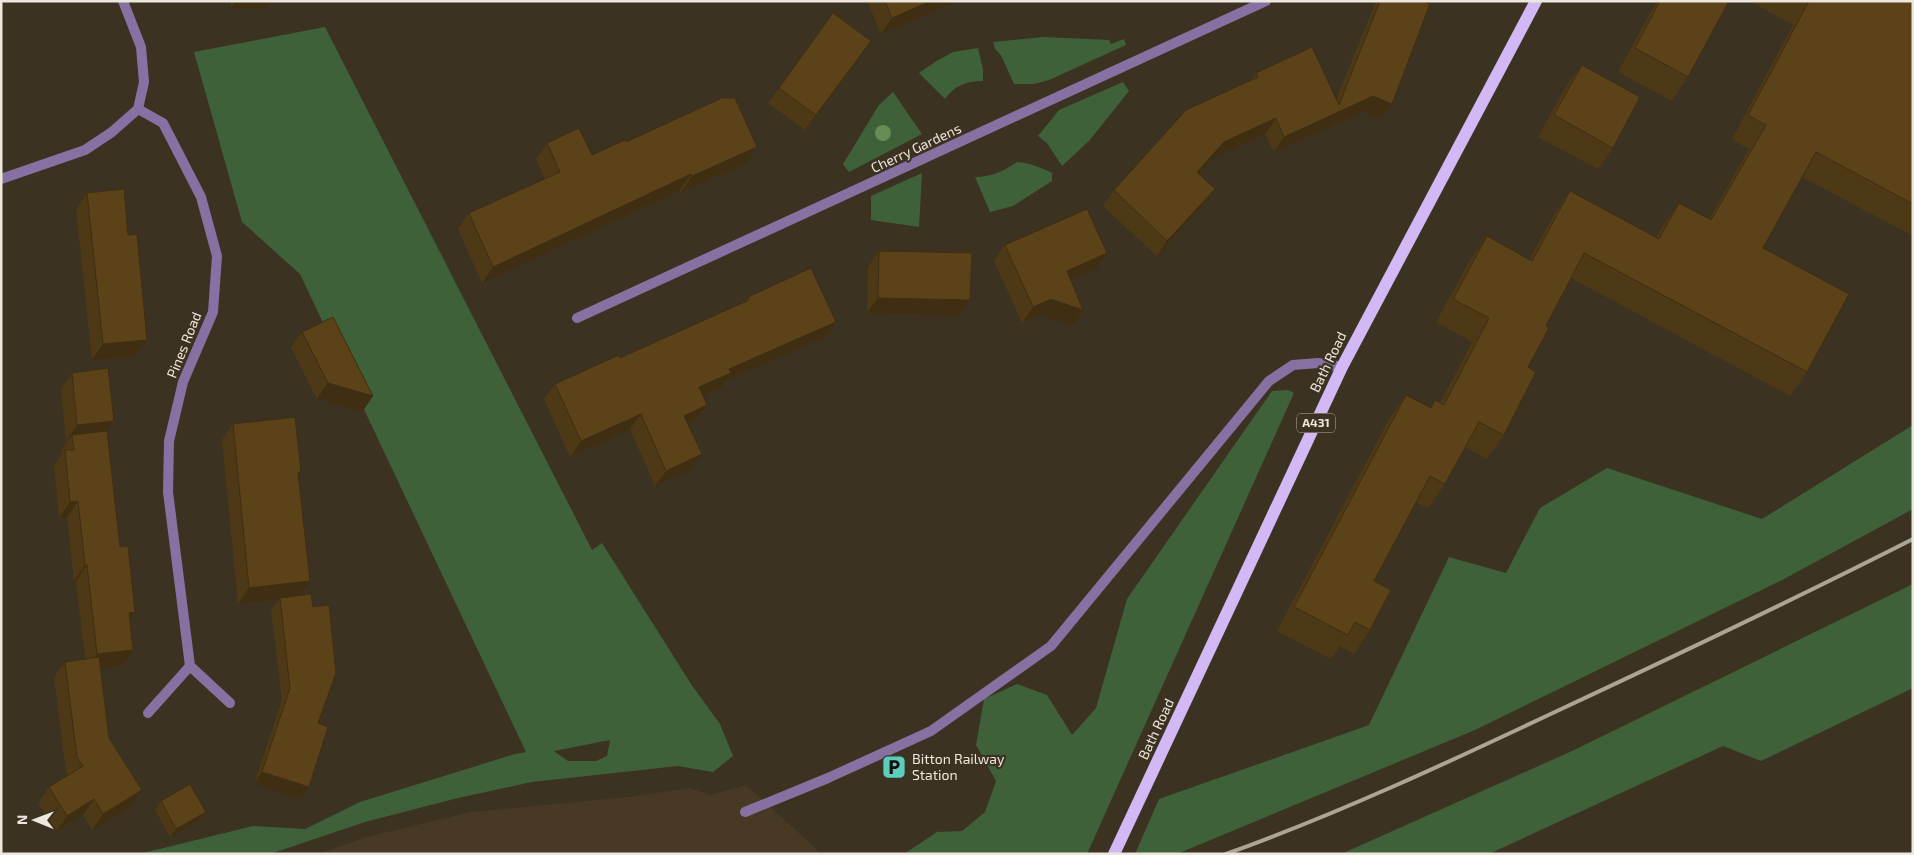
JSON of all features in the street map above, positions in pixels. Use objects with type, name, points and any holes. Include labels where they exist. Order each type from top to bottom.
[{"type":"main road","name":"Bath Road","points":[[1114,854],[1342,366],[1536,1]]},
{"type":"street","points":[[1,179],[86,150],[112,132],[138,109],[144,82],[141,47],[123,1]]},
{"type":"street","name":"Cherry Gardens","points":[[577,318],[1266,1]]},
{"type":"street","name":"Pines Road","points":[[138,109],[163,122],[201,197],[217,256],[213,312],[183,382],[169,441],[168,492],[190,666]]},
{"type":"street","points":[[745,812],[828,778],[931,730],[1051,646],[1269,381],[1293,365],[1318,363],[1342,366]]},
{"type":"street","points":[[148,713],[190,666],[230,703]]},
{"type":"shaded area","points":[[746,785],[822,854],[319,854],[363,838],[470,812],[628,797],[689,788],[710,795]]},
{"type":"green space","points":[[325,27],[592,550],[602,543],[691,684],[720,724],[733,756],[713,772],[678,766],[532,782],[458,798],[365,822],[270,854],[139,854],[253,826],[305,829],[360,802],[526,752],[300,274],[242,222],[194,52]],"holes":[[[610,740],[607,756],[596,761],[568,761],[554,751]]]},
{"type":"green space","points":[[1043,37],[1109,40],[1111,44],[1124,39],[1126,45],[1049,80],[1034,84],[1014,84],[993,42]]},
{"type":"green space","points":[[978,48],[983,69],[983,81],[961,85],[945,99],[919,73],[953,52]]},
{"type":"green space","points":[[1123,82],[1129,91],[1089,141],[1062,166],[1047,143],[1038,136],[1059,110]]},
{"type":"green space","points":[[893,92],[922,134],[849,172],[843,164],[879,105]]},
{"type":"green space","points":[[1017,162],[1026,163],[1052,173],[1052,181],[1013,206],[990,212],[975,177],[997,173]]},
{"type":"green space","points":[[922,173],[919,227],[871,220],[871,196]]},
{"type":"green space","points":[[1288,390],[1294,393],[1087,854],[904,854],[937,832],[962,831],[985,812],[996,781],[976,745],[984,699],[1017,684],[1047,695],[1072,735],[1096,708],[1127,599],[1272,391]]},
{"type":"green space","points":[[1913,425],[1913,509],[1784,579],[1475,730],[1177,854],[1135,854],[1159,799],[1369,725],[1449,557],[1506,573],[1540,508],[1607,468],[1762,519]]},
{"type":"green space","points":[[1913,584],[1913,688],[1761,761],[1723,746],[1489,854],[1341,854],[1572,751]]},
{"type":"building","points":[[885,1],[931,1],[892,18]]},
{"type":"building","points":[[1380,1],[1422,1],[1430,4],[1392,104],[1373,96],[1284,137],[1276,118],[1224,142],[1197,172],[1215,189],[1167,241],[1114,190],[1186,110],[1258,77],[1256,73],[1312,47],[1339,105]]},
{"type":"building","points":[[1660,1],[1729,1],[1688,77],[1635,48]]},
{"type":"building","points":[[1809,1],[1913,1],[1913,204],[1816,152],[1763,248],[1849,294],[1807,372],[1584,253],[1546,326],[1549,328],[1528,367],[1536,372],[1504,435],[1479,422],[1445,484],[1430,476],[1374,581],[1391,590],[1370,630],[1355,622],[1348,635],[1294,607],[1406,395],[1431,408],[1435,400],[1444,405],[1489,318],[1453,299],[1487,236],[1532,261],[1570,191],[1659,239],[1679,203],[1711,220],[1766,125],[1748,115]]},
{"type":"building","points":[[833,13],[871,41],[816,115],[779,88]]},
{"type":"building","points":[[1582,65],[1640,97],[1613,148],[1554,115]]},
{"type":"building","points":[[722,98],[735,98],[757,147],[692,176],[691,174],[493,267],[469,213],[560,172],[547,143],[579,128],[592,155],[625,140],[626,142]]},
{"type":"building","points":[[124,189],[128,235],[137,234],[147,340],[103,344],[87,193]]},
{"type":"building","points":[[1087,209],[1107,253],[1067,271],[1083,310],[1051,299],[1033,307],[1005,245]]},
{"type":"building","points":[[879,251],[972,253],[970,300],[878,298]]},
{"type":"building","points":[[811,268],[836,322],[729,369],[731,373],[699,387],[707,405],[684,416],[702,454],[666,471],[641,414],[581,441],[555,384],[619,355],[620,358],[749,300],[748,297]]},
{"type":"building","points":[[333,317],[373,396],[328,383],[302,332]]},
{"type":"building","points":[[108,368],[114,421],[77,425],[72,373]]},
{"type":"building","points":[[295,417],[301,472],[298,473],[310,581],[249,588],[233,424]]},
{"type":"building","points":[[107,431],[120,547],[128,546],[135,612],[129,613],[133,650],[97,654],[78,501],[70,502],[65,450],[74,450],[72,435]]},
{"type":"building","points":[[311,594],[313,607],[329,605],[336,673],[318,723],[328,727],[309,787],[262,772],[290,688],[280,598]]},
{"type":"building","points":[[99,657],[109,738],[142,790],[103,814],[94,799],[67,816],[49,787],[83,766],[77,757],[65,662]]},
{"type":"building","points":[[190,784],[206,812],[176,829],[161,801]]},
{"type":"railway","points":[[1226,854],[1311,822],[1435,768],[1736,626],[1913,539]]},
{"type":"place","name":"Bitton Railway Station","points":[[894,767]]}]
